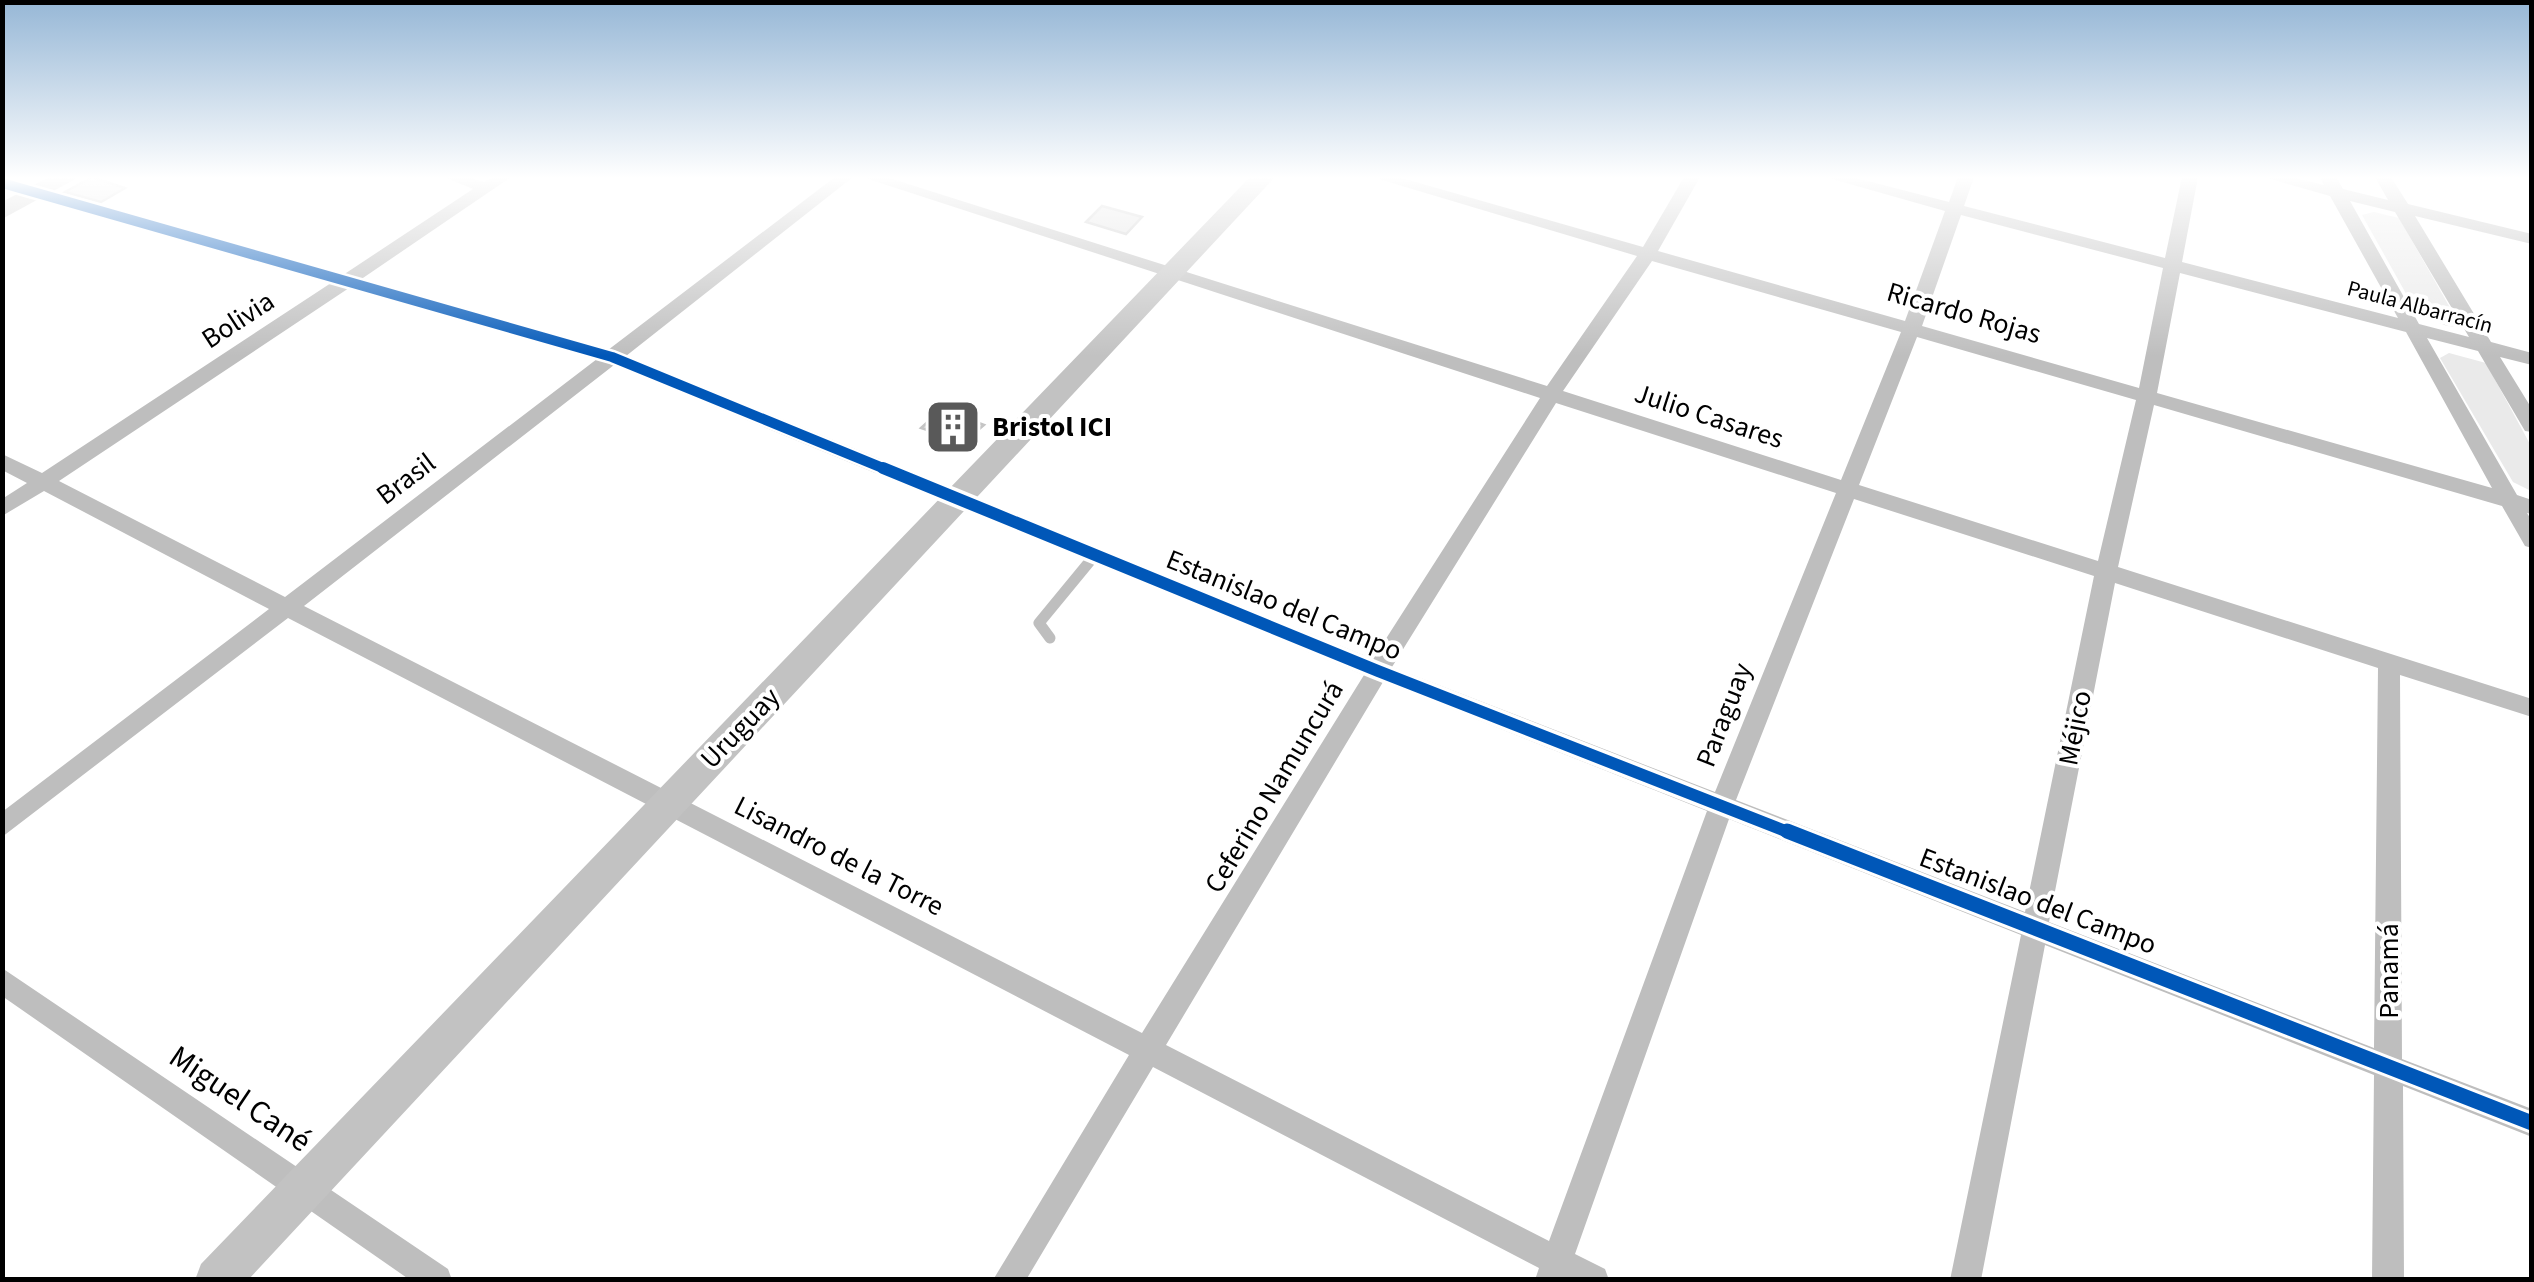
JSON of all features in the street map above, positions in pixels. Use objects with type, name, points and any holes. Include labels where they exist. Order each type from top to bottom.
[{"type":"street","name":"Estanislao del Campo","points":[[184,237],[612,357],[1378,671],[2532,1123]]},
{"type":"street","name":"Bolivia","points":[[2,508],[413,237]]},
{"type":"street","name":"Brasil","points":[[2,827],[767,237]]},
{"type":"street","name":"Julio Casares","points":[[1056,237],[2532,708]]},
{"type":"street","name":"Uruguay","points":[[217,1280],[1207,237]]},
{"type":"street","name":"Ricardo Rojas","points":[[1595,237],[2532,507]]},
{"type":"street","name":"Ceferino Namuncurá","points":[[1008,1280],[1378,671],[1551,395],[1658,237]]},
{"type":"street","name":"Paraguay","points":[[1554,1270],[1722,804],[1844,488],[1912,327],[1944,237]]},
{"type":"street","name":"Paula Albarracín","points":[[2062,237],[2532,359]]},
{"type":"street","name":"Méjico","points":[[1965,1280],[2106,572],[2178,237]]},
{"type":"street","points":[[2362,237],[2532,540]]},
{"type":"street","points":[[2419,237],[2532,426]]},
{"type":"street","name":"Lisandro de la Torre","points":[[2,461],[1150,1050],[1554,1270],[1594,1280]]},
{"type":"street","name":"Panamá","points":[[2388,664],[2388,1280]]},
{"type":"street","name":"Miguel Cané","points":[[2,980],[306,1186],[436,1280]]},
{"type":"lane","points":[[1050,638],[1039,623],[1095,555]]},
{"type":"shaded area","points":[[2374,237],[2410,237],[2461,327],[2418,315]]},
{"type":"shaded area","points":[[2449,353],[2486,363],[2531,446],[2531,491],[2513,482],[2440,358]]},
{"type":"building","name":"Bristol ICI","points":[[942,409],[984,425],[964,442],[921,428]]},
{"type":"cycle path","points":[[191,237],[612,357],[1378,671],[2532,1123]]},
{"type":"place","name":"Bristol ICI","points":[[953,427]]}]
